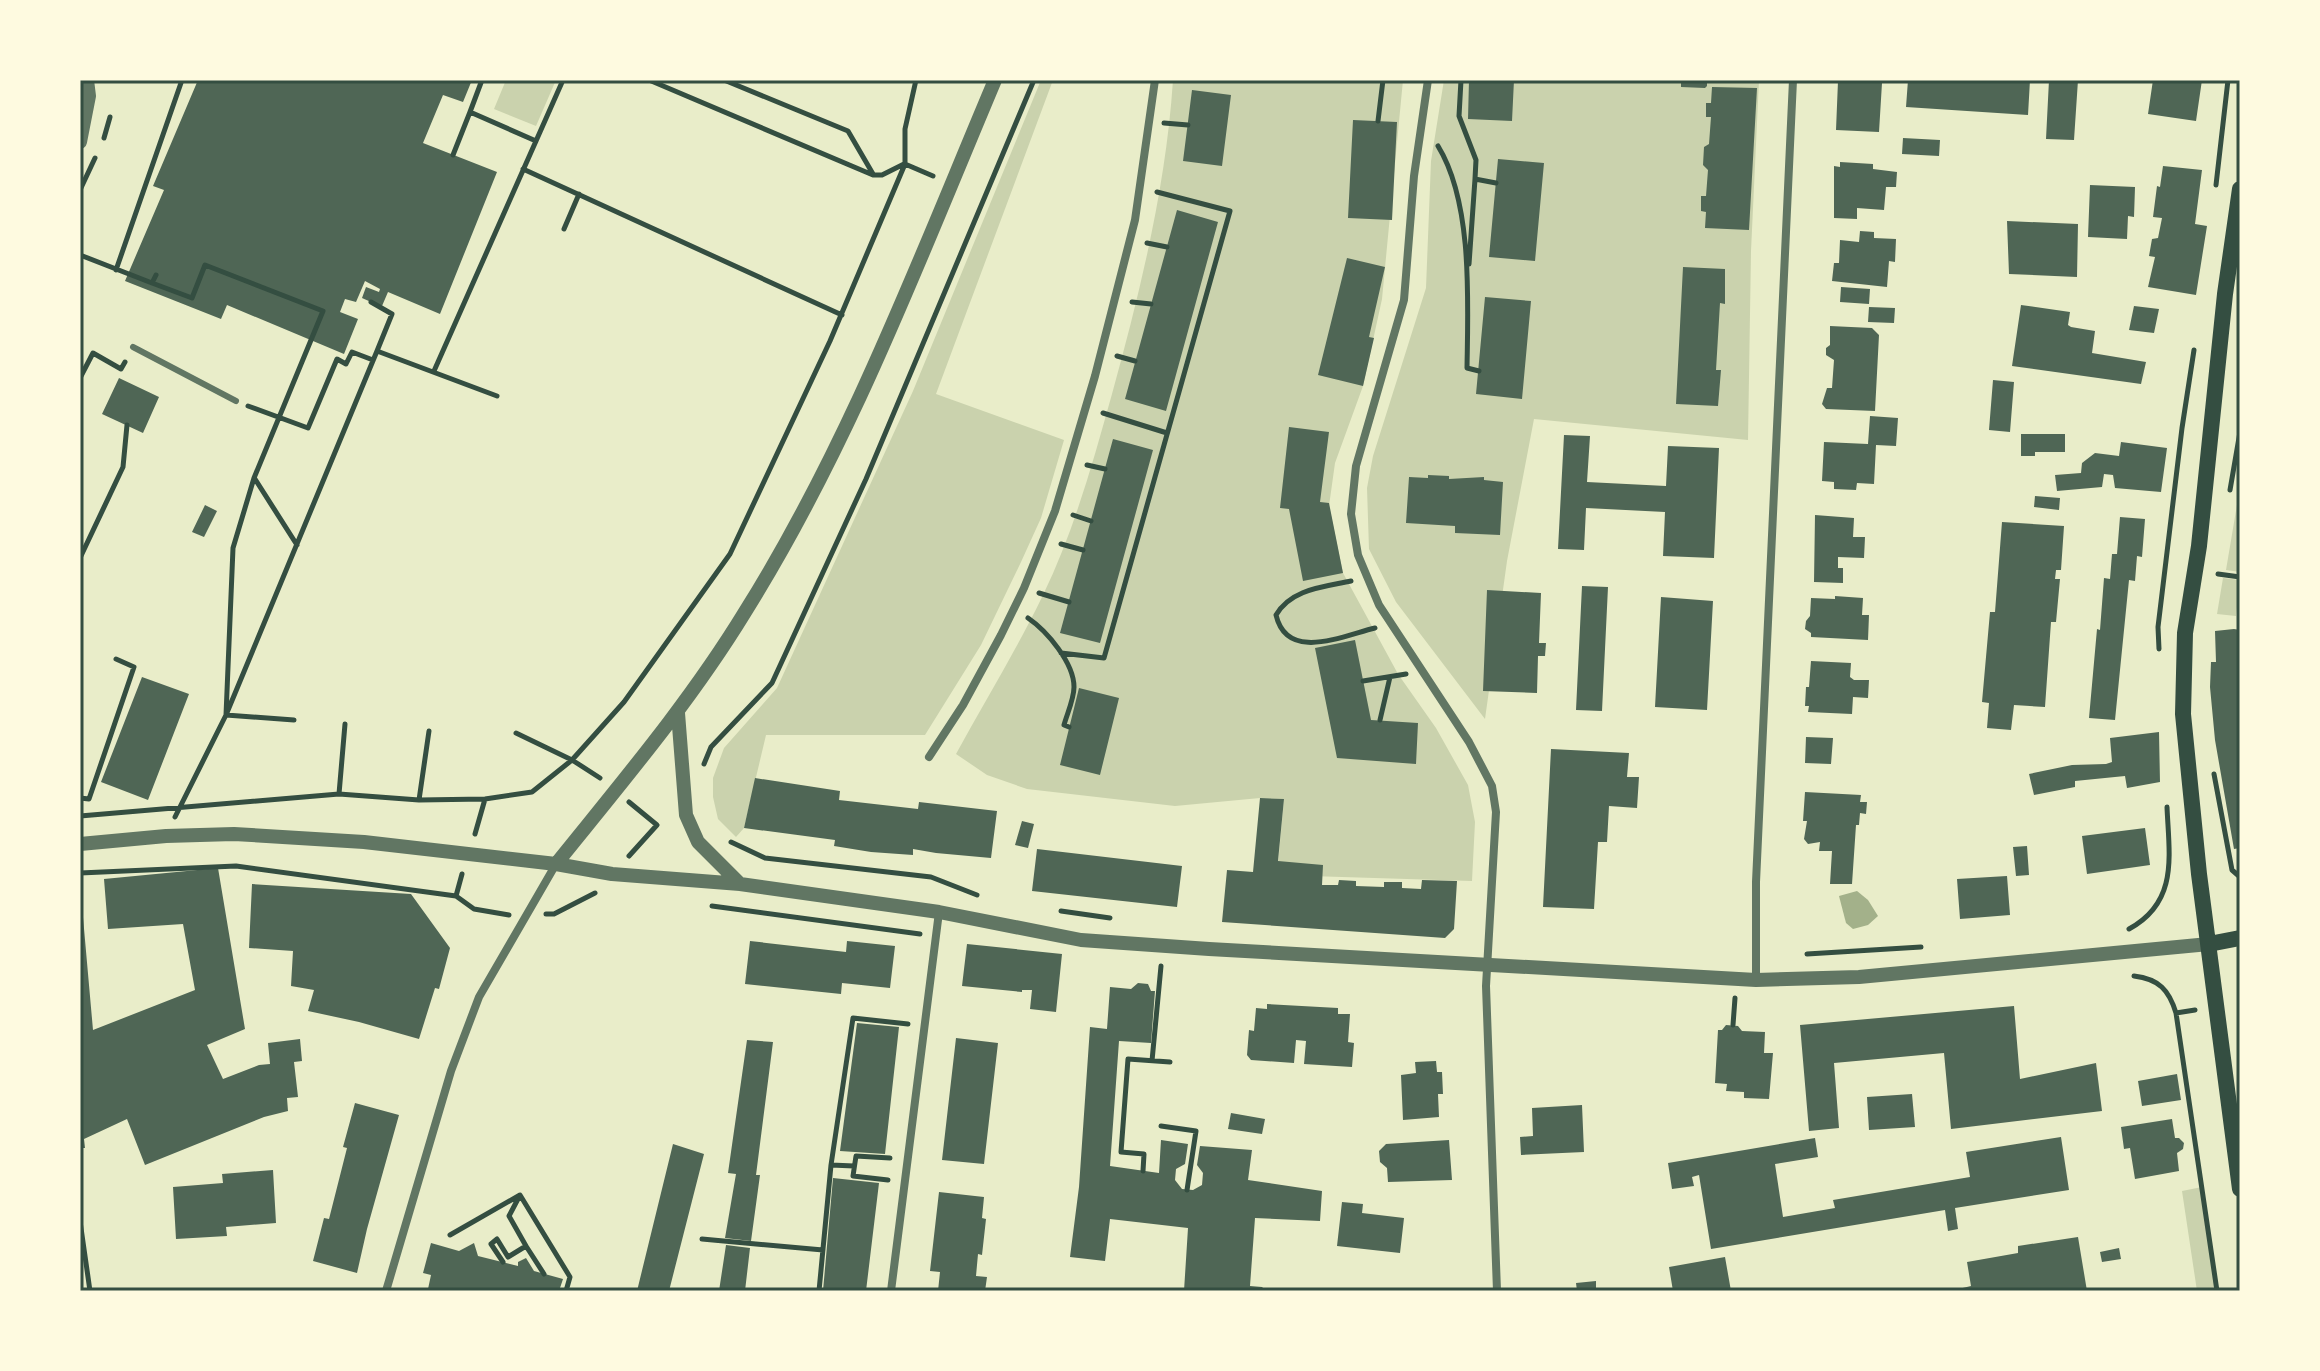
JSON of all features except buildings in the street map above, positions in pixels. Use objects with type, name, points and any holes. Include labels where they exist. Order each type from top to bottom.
[{"type":"main road","points":[[2240,189],[2225,294],[2199,546],[2185,633],[2183,714],[2240,1189]]},
{"type":"main road","points":[[2209,944],[2240,938]]},
{"type":"street","points":[[80,142],[89,96],[87,80]]},
{"type":"street","points":[[386,1291],[451,1071],[479,997],[556,864],[678,713],[747,609],[807,501],[875,361],[995,80]]},
{"type":"street","points":[[929,757],[963,705],[1013,611],[1055,511],[1086,408],[1135,220],[1155,80]]},
{"type":"street","points":[[1428,80],[1414,176],[1404,300],[1356,466],[1351,514],[1358,555],[1379,605],[1469,742],[1492,786],[1496,812],[1486,965],[1497,1291]]},
{"type":"street","points":[[1756,980],[1756,882],[1793,80]]},
{"type":"street","points":[[678,713],[686,815],[698,842],[740,884]]},
{"type":"street","points":[[80,844],[166,836],[234,834],[364,842],[556,864],[612,874],[740,884],[939,912],[1081,940],[1756,980],[1859,977],[2209,944]]},
{"type":"street","points":[[891,1291],[939,912]]},
{"type":"lane","points":[[133,347],[236,401]]},
{"type":"path","points":[[116,270],[182,80]]},
{"type":"path","points":[[453,155],[482,80]]},
{"type":"path","points":[[434,371],[563,80]]},
{"type":"path","points":[[649,80],[873,175],[893,171],[905,164]]},
{"type":"path","points":[[724,80],[848,131],[873,175]]},
{"type":"path","points":[[80,816],[339,794],[419,800],[485,799],[532,792],[572,760],[624,702],[730,554],[842,315],[905,164],[905,129],[916,80]]},
{"type":"path","points":[[703,766],[711,747],[772,683],[866,479],[1034,80]]},
{"type":"path","points":[[1378,121],[1383,80]]},
{"type":"path","points":[[1461,80],[1459,116],[1476,160],[1468,278],[1467,368],[1479,371]]},
{"type":"path","points":[[470,112],[536,141]]},
{"type":"path","points":[[1420,135],[1435,142],[1456,183],[1468,278]]},
{"type":"path","points":[[905,164],[951,184]]},
{"type":"path","points":[[522,169],[842,315]]},
{"type":"path","points":[[1475,179],[1496,183]]},
{"type":"path","points":[[1061,653],[1104,658],[1230,211],[1140,187]]},
{"type":"path","points":[[564,229],[579,194]]},
{"type":"path","points":[[80,255],[192,298],[205,265],[323,311],[254,478],[233,548],[226,715]]},
{"type":"path","points":[[152,283],[156,275]]},
{"type":"path","points":[[166,836],[226,715],[392,314],[371,302]]},
{"type":"path","points":[[80,378],[93,353],[121,369],[133,347]]},
{"type":"path","points":[[377,351],[497,396]]},
{"type":"path","points":[[236,401],[308,428],[337,359],[346,364],[352,352],[373,360]]},
{"type":"path","points":[[1086,408],[1167,433]]},
{"type":"path","points":[[80,558],[123,467],[127,425]]},
{"type":"path","points":[[254,478],[298,546]]},
{"type":"path","points":[[2216,588],[2219,561]]},
{"type":"path","points":[[2218,574],[2240,577]]},
{"type":"path","points":[[1367,578],[1304,592],[1283,602],[1276,615],[1279,629],[1291,640],[1321,642],[1391,624]]},
{"type":"path","points":[[1024,588],[1069,602]]},
{"type":"path","points":[[1013,611],[1042,629],[1061,653],[1074,687],[1064,725],[1069,727]]},
{"type":"path","points":[[80,798],[89,799],[134,667],[116,659]]},
{"type":"path","points":[[1363,681],[1422,671]]},
{"type":"path","points":[[1380,720],[1390,677]]},
{"type":"path","points":[[226,715],[294,720]]},
{"type":"path","points":[[339,794],[345,724]]},
{"type":"path","points":[[419,800],[429,731]]},
{"type":"path","points":[[516,733],[572,760],[615,791]]},
{"type":"path","points":[[2214,771],[2232,870],[2240,877]]},
{"type":"path","points":[[657,825],[686,815]]},
{"type":"path","points":[[721,830],[731,842],[765,858],[931,877],[984,898]]},
{"type":"path","points":[[80,873],[236,866],[456,896],[474,909]]},
{"type":"path","points":[[2121,931],[2131,928],[2155,910],[2169,878]]},
{"type":"path","points":[[705,905],[936,936]]},
{"type":"path","points":[[1058,911],[1119,919]]},
{"type":"path","points":[[1801,954],[1925,946]]},
{"type":"path","points":[[1152,1061],[1162,961],[1171,962]]},
{"type":"path","points":[[2122,976],[2155,980],[2164,987],[2176,1013],[2217,1291]]},
{"type":"path","points":[[1719,998],[1750,998]]},
{"type":"path","points":[[1733,1025],[1735,998]]},
{"type":"path","points":[[819,1291],[831,1165],[853,1018],[925,1025]]},
{"type":"path","points":[[1143,1171],[1144,1154],[1121,1152],[1128,1059],[1170,1062]]},
{"type":"path","points":[[1161,1126],[1196,1131],[1187,1190]]},
{"type":"path","points":[[905,1183],[853,1176],[854,1166],[856,1156],[908,1159]]},
{"type":"path","points":[[831,1165],[854,1166]]},
{"type":"path","points":[[450,1235],[520,1195]]},
{"type":"path","points":[[520,1195],[509,1216],[544,1274]]},
{"type":"path","points":[[520,1195],[570,1277],[566,1291]]},
{"type":"path","points":[[80,1221],[90,1291]]},
{"type":"path","points":[[503,1262],[491,1244],[497,1239],[508,1257],[526,1246]]},
{"type":"path","points":[[702,1239],[823,1250]]},
{"type":"shaded area","points":[[506,80],[556,80],[536,126],[494,109]]},
{"type":"shaded area","points":[[1041,80],[1053,80],[936,394],[1064,440],[1041,518],[981,645],[925,735],[766,735],[744,828],[736,837],[718,819],[713,797],[713,778],[724,748],[777,688],[913,391]]},
{"type":"shaded area","points":[[1173,80],[1403,80],[1382,299],[1363,386],[1335,463],[1329,506],[1343,573],[1398,674],[1436,728],[1468,785],[1475,822],[1472,881],[1277,875],[1284,799],[1260,798],[1175,806],[1027,789],[987,775],[956,754],[1043,595],[1082,496],[1142,278],[1158,199]]},
{"type":"shaded area","points":[[1444,80],[1759,80],[1751,251],[1748,440],[1534,419],[1507,561],[1485,719],[1396,602],[1369,549],[1367,488],[1373,456],[1426,288],[1431,161]]},
{"type":"shaded area","points":[[2240,487],[2240,572],[2226,570]]},
{"type":"shaded area","points":[[2223,578],[2240,580],[2236,616],[2217,614]]},
{"type":"shaded area","points":[[1857,891],[1868,900],[1878,916],[1868,925],[1853,929],[1846,923],[1839,896]]},
{"type":"shaded area","points":[[2202,1187],[2217,1291],[2197,1291],[2182,1191]]}]
